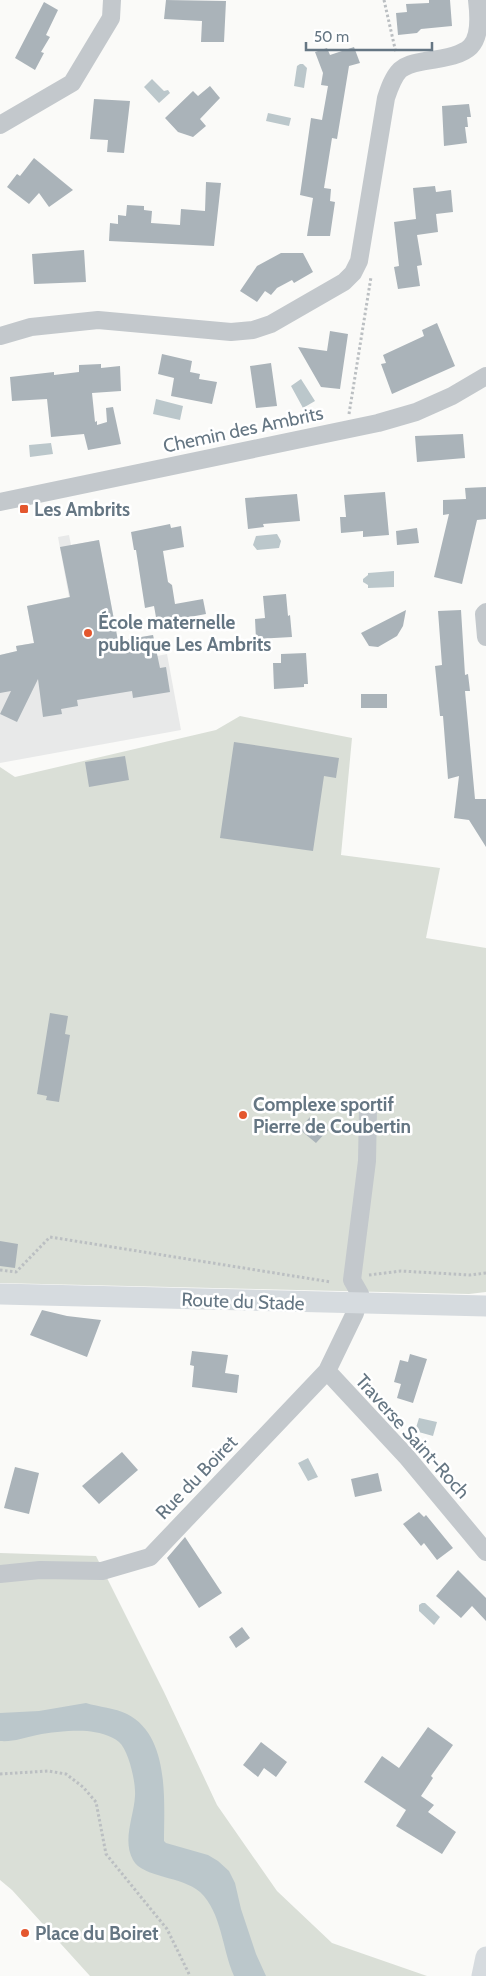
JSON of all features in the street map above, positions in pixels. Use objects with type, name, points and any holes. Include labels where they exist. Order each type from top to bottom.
[{"type":"main road","name":"Route du Stade","points":[[0,1294],[486,1306]]},
{"type":"main road","points":[[482,1976],[486,1957]]},
{"type":"street","points":[[0,125],[72,83],[111,18],[112,0]]},
{"type":"street","points":[[0,336],[31,328],[98,320],[224,332],[245,332],[270,324],[344,282],[353,274],[359,261],[386,98],[400,70],[411,64],[463,54],[471,46],[478,35],[477,0]]},
{"type":"street","name":"Chemin des Ambrits","points":[[0,502],[378,423],[416,412],[452,396],[486,376]]},
{"type":"street","points":[[486,612],[484,614],[486,637]]},
{"type":"street","points":[[358,1304],[360,1294],[352,1280],[367,1161],[368,1108]]},
{"type":"street","name":"Rue du Boiret","points":[[0,1574],[40,1570],[102,1571],[150,1557],[327,1371],[358,1304]]},
{"type":"street","name":"Traverse Saint-Roch","points":[[327,1371],[406,1456],[486,1552]]},
{"type":"path","points":[[384,0],[400,70]]},
{"type":"path","points":[[346,429],[371,276]]},
{"type":"path","points":[[0,1270],[16,1272],[50,1237],[339,1283]]},
{"type":"path","points":[[0,1774],[48,1771],[66,1774],[83,1786],[96,1802],[106,1854],[167,1929],[190,1976]]},
{"type":"shaded area","points":[[300,64],[307,68],[304,88],[294,86],[297,66]]},
{"type":"shaded area","points":[[152,79],[164,91],[168,90],[170,93],[159,103],[144,87]]},
{"type":"shaded area","points":[[268,113],[291,118],[289,126],[266,121]]},
{"type":"shaded area","points":[[301,379],[315,401],[303,408],[291,386]]},
{"type":"shaded area","points":[[156,399],[183,406],[180,420],[153,414]]},
{"type":"shaded area","points":[[51,443],[53,454],[30,457],[29,445]]},
{"type":"shaded area","points":[[277,534],[281,541],[279,548],[257,550],[253,545],[256,536]]},
{"type":"shaded area","points":[[69,535],[71,545],[99,540],[118,641],[153,635],[157,656],[167,654],[181,730],[0,763],[0,655],[17,651],[16,646],[34,643],[27,606],[69,597],[58,537]]},
{"type":"shaded area","points":[[394,571],[394,587],[368,588],[368,585],[363,582],[368,573]]},
{"type":"shaded area","name":"Complexe sportif Pierre de Coubertin","points":[[240,716],[352,738],[341,855],[440,868],[426,938],[486,948],[486,1292],[469,1294],[0,1283],[0,767],[15,777],[216,730]]},
{"type":"shaded area","points":[[419,1418],[437,1422],[433,1436],[415,1431]]},
{"type":"shaded area","points":[[308,1458],[318,1477],[308,1481],[298,1463]]},
{"type":"shaded area","points":[[0,1553],[96,1556],[164,1692],[217,1805],[277,1891],[332,1943],[427,1976],[90,1976],[12,1890],[0,1880]]},
{"type":"shaded area","points":[[425,1603],[440,1617],[434,1625],[419,1611],[419,1605]]},
{"type":"shaded area","points":[[86,1703],[127,1714],[141,1724],[151,1738],[158,1753],[162,1771],[164,1841],[208,1855],[229,1871],[235,1883],[241,1909],[256,1954],[266,1976],[234,1976],[213,1910],[200,1892],[183,1883],[145,1870],[133,1860],[130,1852],[129,1836],[135,1796],[134,1783],[129,1760],[123,1746],[119,1742],[112,1737],[91,1731],[55,1732],[0,1741],[0,1713],[39,1711]]},
{"type":"building","points":[[166,0],[226,1],[224,42],[201,42],[202,21],[164,19]]},
{"type":"building","points":[[429,0],[450,0],[452,26],[421,29],[417,33],[398,35],[396,13],[407,12],[406,4],[429,3]]},
{"type":"building","points":[[44,2],[58,10],[46,35],[50,37],[41,52],[44,53],[35,70],[15,58]]},
{"type":"building","points":[[354,47],[360,63],[349,66],[337,139],[332,138],[324,188],[331,189],[330,201],[335,202],[330,236],[307,236],[313,198],[300,195],[311,118],[322,120],[328,86],[321,85],[323,73],[315,52],[327,48],[330,55]]},
{"type":"building","points":[[210,86],[220,98],[200,119],[206,126],[193,137],[178,132],[165,118],[193,91],[198,96]]},
{"type":"building","points":[[94,99],[130,101],[124,153],[107,152],[108,140],[90,139]]},
{"type":"building","points":[[469,104],[471,117],[467,117],[468,127],[465,127],[467,143],[444,146],[442,106]]},
{"type":"building","points":[[34,158],[73,190],[49,207],[39,193],[29,204],[7,187],[17,174],[20,176]]},
{"type":"building","points":[[206,182],[221,183],[214,246],[109,241],[110,223],[118,224],[118,215],[126,216],[127,205],[144,206],[144,210],[152,211],[151,223],[180,225],[181,209],[205,211]]},
{"type":"building","points":[[435,186],[436,192],[451,190],[453,212],[436,214],[438,232],[417,235],[422,265],[417,266],[420,286],[398,289],[394,267],[399,266],[394,222],[416,219],[413,188]]},
{"type":"building","points":[[84,250],[86,282],[34,284],[32,254]]},
{"type":"building","points":[[281,253],[303,253],[313,272],[294,283],[292,280],[277,288],[271,295],[265,291],[257,302],[240,291],[257,266]]},
{"type":"building","points":[[437,323],[455,366],[392,394],[381,364],[386,363],[383,355],[424,336],[422,330]]},
{"type":"building","points":[[330,331],[348,334],[340,389],[321,387],[298,347],[327,351]]},
{"type":"building","points":[[162,354],[192,361],[190,372],[200,374],[199,379],[217,382],[212,404],[171,396],[174,378],[158,374]]},
{"type":"building","points":[[271,363],[277,406],[256,408],[250,366]]},
{"type":"building","points":[[101,364],[101,368],[120,366],[121,391],[92,393],[95,422],[97,421],[97,425],[107,422],[106,408],[113,407],[121,444],[88,450],[84,434],[51,437],[47,399],[12,401],[10,377],[54,372],[54,375],[79,372],[79,365]]},
{"type":"building","points":[[463,434],[465,458],[417,462],[415,436]]},
{"type":"building","points":[[486,487],[486,519],[477,520],[462,584],[434,577],[449,514],[443,515],[443,500],[466,499],[465,488]]},
{"type":"building","points":[[385,492],[389,535],[363,537],[363,531],[341,533],[340,517],[346,517],[344,495]]},
{"type":"building","points":[[297,494],[300,521],[263,524],[264,527],[248,529],[245,498]]},
{"type":"building","points":[[170,524],[171,528],[181,526],[184,547],[163,551],[168,582],[172,585],[175,604],[203,599],[206,614],[157,623],[154,606],[145,608],[136,550],[134,550],[131,532]]},
{"type":"building","points":[[417,528],[419,543],[397,545],[396,531]]},
{"type":"building","points":[[99,540],[118,641],[153,635],[160,668],[166,667],[170,692],[133,698],[132,691],[77,700],[78,706],[61,709],[62,714],[43,717],[38,679],[17,722],[0,714],[11,691],[0,693],[0,655],[17,651],[16,646],[34,643],[27,606],[70,597],[60,547]]},
{"type":"building","points":[[286,594],[292,637],[256,639],[255,619],[265,618],[263,596]]},
{"type":"building","points":[[406,610],[403,626],[397,636],[378,647],[369,646],[361,633]]},
{"type":"building","points":[[461,610],[465,675],[468,674],[470,691],[465,691],[475,799],[486,799],[486,847],[469,820],[454,818],[459,776],[448,779],[443,716],[440,716],[435,666],[442,665],[438,611]]},
{"type":"building","points":[[306,653],[308,684],[304,684],[304,687],[274,689],[273,663],[281,663],[281,654]]},
{"type":"building","points":[[361,694],[387,694],[387,708],[361,708]]},
{"type":"building","points":[[234,742],[339,758],[336,778],[324,776],[313,851],[220,838]]},
{"type":"building","points":[[125,756],[129,780],[89,787],[85,762]]},
{"type":"building","points":[[50,1013],[68,1016],[65,1034],[70,1035],[59,1102],[46,1100],[47,1096],[37,1094]]},
{"type":"building","points":[[311,1116],[328,1130],[316,1143],[299,1129]]},
{"type":"building","points":[[0,1241],[18,1244],[15,1268],[0,1266]]},
{"type":"building","points":[[42,1310],[67,1316],[101,1320],[87,1357],[30,1335]]},
{"type":"building","points":[[192,1351],[228,1355],[225,1373],[239,1375],[237,1393],[192,1387],[194,1366],[190,1365]]},
{"type":"building","points":[[410,1354],[427,1359],[413,1403],[397,1398],[401,1384],[394,1382],[400,1360],[408,1362]]},
{"type":"building","points":[[122,1452],[138,1470],[99,1504],[82,1486]]},
{"type":"building","points":[[15,1467],[39,1473],[29,1514],[4,1508]]},
{"type":"building","points":[[378,1473],[382,1491],[355,1497],[351,1479]]},
{"type":"building","points":[[419,1512],[424,1517],[426,1515],[453,1548],[437,1560],[424,1543],[421,1546],[403,1524]]},
{"type":"building","points":[[185,1537],[222,1593],[199,1608],[167,1558]]},
{"type":"building","points":[[458,1570],[486,1598],[486,1621],[472,1606],[461,1618],[436,1596]]},
{"type":"building","points":[[242,1627],[250,1638],[236,1648],[229,1637]]},
{"type":"building","points":[[428,1727],[453,1745],[431,1776],[433,1778],[421,1796],[434,1805],[428,1812],[456,1832],[442,1854],[396,1826],[406,1810],[364,1782],[382,1756],[399,1768]]},
{"type":"building","points":[[261,1742],[287,1762],[276,1777],[264,1768],[258,1777],[243,1765]]},
{"type":"place","name":"Les Ambrits","points":[[24,509]]},
{"type":"place","name":"École maternelle publique Les Ambrits","points":[[88,633]]},
{"type":"place","name":"Complexe sportif Pierre de Coubertin","points":[[243,1115]]},
{"type":"place","name":"Place du Boiret","points":[[25,1933]]}]
